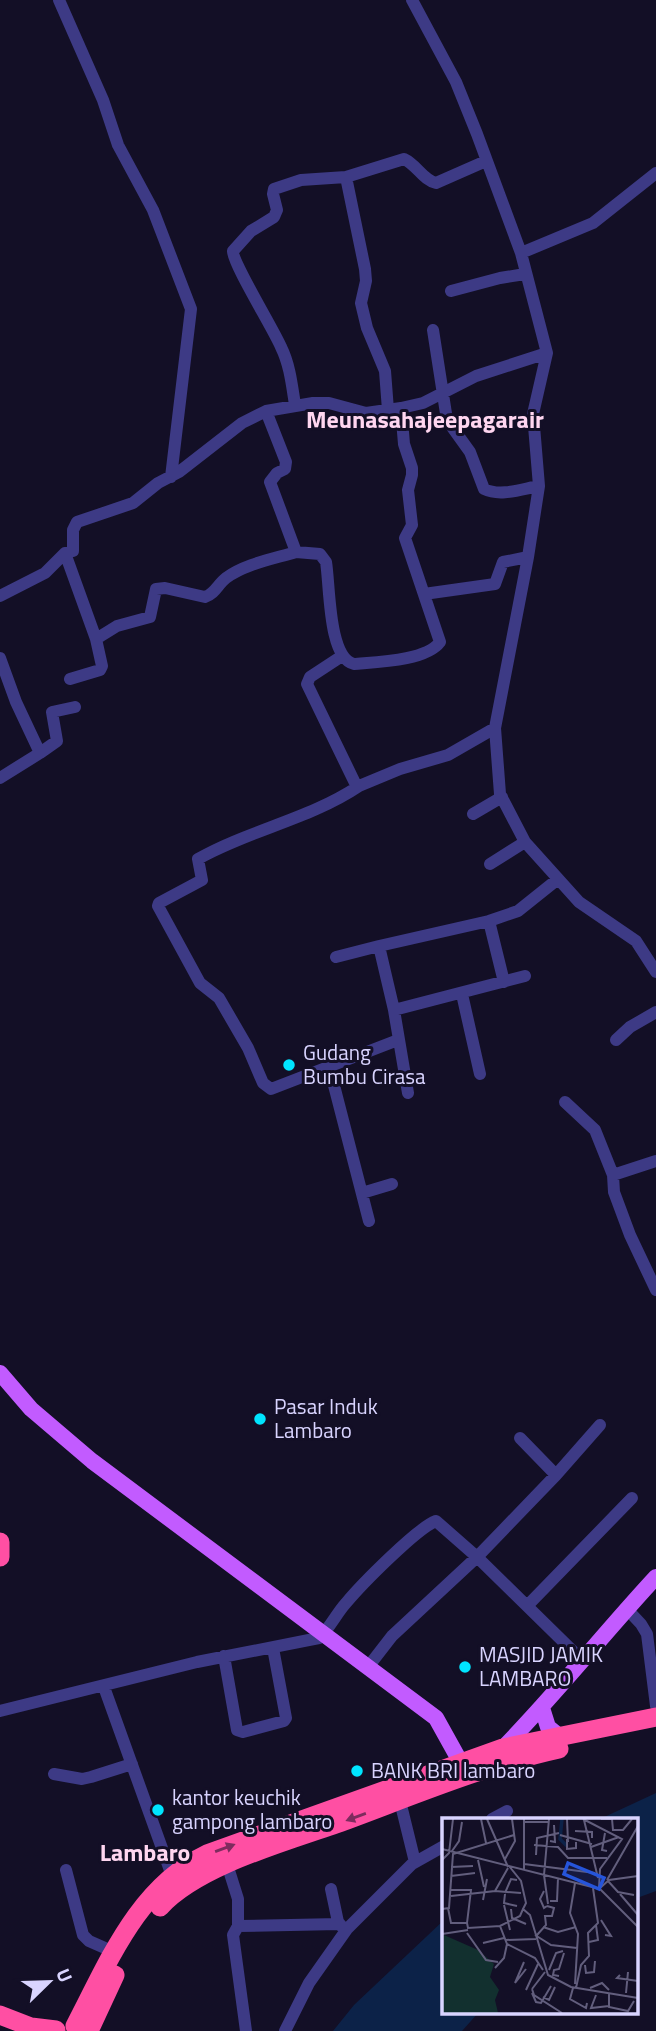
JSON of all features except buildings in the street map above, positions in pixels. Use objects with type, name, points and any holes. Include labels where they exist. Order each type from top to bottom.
[{"type":"highway","points":[[0,1542],[0,1556]]},
{"type":"highway","points":[[72,2030],[130,1922],[173,1875],[190,1862],[503,1748],[656,1717]]},
{"type":"highway","points":[[72,2030],[143,1925],[182,1886],[228,1864],[510,1761],[656,1730]]},
{"type":"highway","points":[[0,2015],[31,2027],[72,2030]]},
{"type":"highway","points":[[0,2027],[8,2031]]},
{"type":"main road","points":[[0,1373],[31,1409],[62,1437],[436,1718],[461,1763]]},
{"type":"main road","points":[[503,1748],[542,1708],[626,1608],[656,1577]]},
{"type":"main road","points":[[542,1708],[548,1727],[559,1736]]},
{"type":"street","points":[[59,0],[103,100],[118,145],[153,210],[191,309],[171,477]]},
{"type":"street","points":[[412,0],[456,82],[521,253],[547,353],[533,414],[539,486],[495,729],[502,797],[525,842],[579,902],[636,941],[656,972]]},
{"type":"street","points":[[295,405],[283,351],[233,259],[233,251],[251,231],[274,217],[277,210],[274,189],[302,180],[346,177],[404,159],[436,183],[486,161]]},
{"type":"street","points":[[521,253],[593,223],[656,173]]},
{"type":"street","points":[[96,639],[117,626],[150,617],[156,589],[210,596],[233,574],[260,562],[296,552],[320,554],[326,562],[333,633],[342,656],[348,662],[354,664],[399,660],[435,648],[440,638],[405,538],[412,525],[408,490],[412,475],[386,371],[367,328],[361,303],[366,281],[364,256],[353,218],[346,177]]},
{"type":"street","points":[[451,291],[525,274]]},
{"type":"street","points":[[433,330],[441,394],[449,425],[470,452],[484,489],[505,492],[539,486]]},
{"type":"street","points":[[0,596],[45,573],[65,553],[73,551],[73,530],[77,522],[126,506],[171,477],[242,423],[266,411],[295,405],[329,403],[366,412],[395,409],[423,403],[476,376],[547,353]]},
{"type":"street","points":[[266,411],[286,462],[285,469],[277,473],[270,482],[296,552]]},
{"type":"street","points":[[65,553],[96,639],[102,666],[100,670],[70,679]]},
{"type":"street","points":[[424,594],[495,584],[503,562],[528,557]]},
{"type":"street","points":[[342,656],[310,677],[307,684],[355,783],[359,786]]},
{"type":"street","points":[[0,657],[16,702],[40,753]]},
{"type":"street","points":[[0,778],[57,741],[52,712],[75,707]]},
{"type":"street","points":[[398,1040],[271,1089],[263,1083],[248,1048],[219,998],[200,984],[158,906],[202,880],[198,859],[324,805],[359,786],[400,769],[448,755],[495,729]]},
{"type":"street","points":[[473,814],[502,797]]},
{"type":"street","points":[[490,864],[525,842]]},
{"type":"street","points":[[336,957],[489,921],[518,911],[558,879]]},
{"type":"street","points":[[489,921],[504,982]]},
{"type":"street","points":[[379,946],[394,1010],[408,1093]]},
{"type":"street","points":[[394,1010],[525,976]]},
{"type":"street","points":[[462,994],[480,1074]]},
{"type":"street","points":[[616,1040],[630,1027],[656,1012]]},
{"type":"street","points":[[329,1066],[369,1221]]},
{"type":"street","points":[[565,1102],[595,1130],[613,1175],[614,1192],[630,1235],[656,1290]]},
{"type":"street","points":[[613,1175],[656,1161]]},
{"type":"street","points":[[362,1193],[392,1184]]},
{"type":"street","points":[[368,1667],[392,1636],[477,1557],[600,1425]]},
{"type":"street","points":[[520,1438],[556,1475]]},
{"type":"street","points":[[527,1606],[632,1498]]},
{"type":"street","points":[[0,1711],[224,1656],[319,1639],[354,1594],[433,1521],[441,1524],[477,1557],[582,1660]]},
{"type":"street","points":[[626,1608],[647,1634],[656,1706]]},
{"type":"street","points":[[224,1656],[237,1730],[243,1732],[284,1721],[286,1718],[273,1648]]},
{"type":"street","points":[[104,1687],[173,1875]]},
{"type":"street","points":[[54,1774],[82,1779],[132,1764]]},
{"type":"street","points":[[400,1801],[415,1862]]},
{"type":"street","points":[[494,1818],[508,1811]]},
{"type":"street","points":[[285,2031],[309,1983],[343,1926],[415,1862],[442,1847]]},
{"type":"street","points":[[228,1864],[238,1899],[238,1926],[233,1935],[246,2031]]},
{"type":"street","points":[[66,1870],[83,1935],[89,1941],[114,1952]]},
{"type":"street","points":[[331,1889],[343,1926]]},
{"type":"street","points":[[238,1926],[343,1926]]},
{"type":"water","points":[[656,1793],[656,1891],[638,1898],[638,1818],[602,1818]]},
{"type":"water","points":[[442,1922],[442,2014],[477,2014],[462,2031],[333,2031],[354,2005]]},
{"type":"place","name":"Gudang Bumbu Cirasa","points":[[289,1065]]},
{"type":"place","name":"Pasar Induk Lambaro","points":[[260,1419]]},
{"type":"place","name":"MASJID JAMIK LAMBARO","points":[[465,1667]]},
{"type":"place","name":"BANK BRI lambaro","points":[[357,1771]]},
{"type":"place","name":"kantor keuchik gampong lambaro","points":[[158,1810]]},
{"type":"district","name":"Meunasahajeepagarair","points":[[425,420]]},
{"type":"district","name":"Lambaro","points":[[145,1853]]}]
